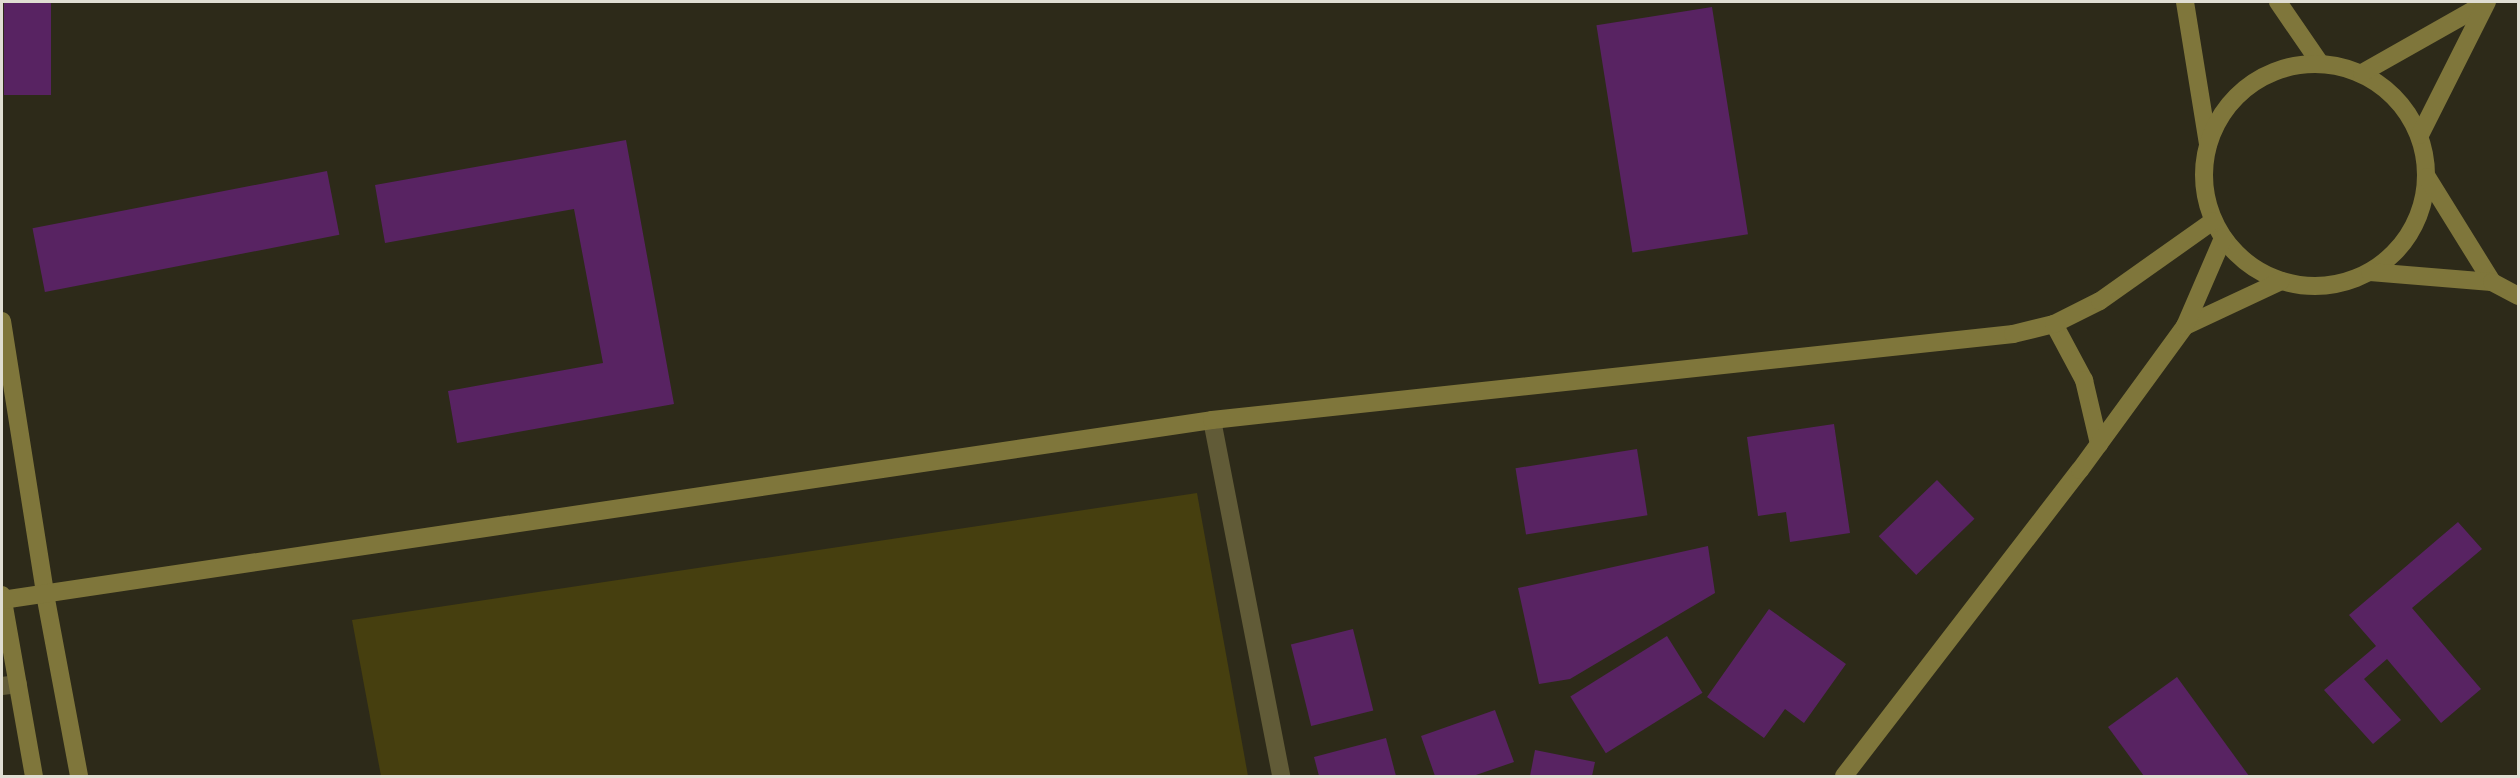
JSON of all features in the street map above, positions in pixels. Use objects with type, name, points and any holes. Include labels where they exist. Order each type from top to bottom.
[{"type":"street","points":[[2185,2],[2208,144]]},
{"type":"street","points":[[2277,2],[2320,63]]},
{"type":"street","points":[[2362,73],[2485,3]]},
{"type":"street","points":[[2420,135],[2485,3]]},
{"type":"street","points":[[2320,63],[2362,73],[2397,99],[2420,135],[2427,177],[2419,215],[2400,248],[2370,272],[2341,283],[2321,286],[2281,281],[2249,264],[2223,238],[2213,221],[2203,171],[2208,144],[2223,110],[2249,84],[2283,67],[2320,63]]},
{"type":"street","points":[[2427,177],[2492,282]]},
{"type":"street","points":[[34,777],[10,685],[2,597],[45,594],[1212,420],[2001,335],[2054,324],[2135,280],[2213,221]]},
{"type":"street","points":[[1844,777],[2099,444],[2185,326],[2223,238]]},
{"type":"street","points":[[2370,272],[2492,282],[2518,296]]},
{"type":"street","points":[[2185,326],[2281,281]]},
{"type":"street","points":[[2,321],[45,594],[79,777]]},
{"type":"street","points":[[2054,324],[2084,380],[2099,444]]},
{"type":"street","points":[[1212,420],[1281,777]]},
{"type":"shaded area","points":[[1197,493],[1248,776],[381,776],[352,620]]},
{"type":"building","points":[[4,2],[51,2],[51,95],[4,95]]},
{"type":"building","points":[[1712,7],[1748,234],[1632,252],[1596,25]]},
{"type":"building","points":[[626,140],[674,404],[457,443],[448,391],[603,363],[574,209],[385,243],[375,185]]},
{"type":"building","points":[[327,171],[339,235],[45,292],[33,228]]},
{"type":"building","points":[[1834,424],[1850,533],[1790,542],[1786,512],[1758,516],[1747,437]]},
{"type":"building","points":[[1637,449],[1647,515],[1526,534],[1516,468]]},
{"type":"building","points":[[1937,480],[1975,519],[1916,575],[1879,536]]},
{"type":"building","points":[[2458,522],[2482,549],[2412,608],[2481,689],[2441,723],[2387,659],[2364,679],[2401,720],[2373,744],[2324,690],[2376,646],[2349,615]]},
{"type":"building","points":[[1708,546],[1715,593],[1570,679],[1539,684],[1518,588]]},
{"type":"building","points":[[1769,609],[1846,664],[1804,723],[1785,709],[1764,738],[1707,697]]},
{"type":"building","points":[[1353,629],[1373,711],[1311,726],[1291,644]]},
{"type":"building","points":[[1667,636],[1703,693],[1606,753],[1570,696]]},
{"type":"building","points":[[2177,677],[2249,776],[2144,776],[2108,727]]},
{"type":"building","points":[[1495,710],[1514,762],[1473,776],[1435,776],[1421,736]]},
{"type":"building","points":[[1386,738],[1396,776],[1319,776],[1314,757]]},
{"type":"building","points":[[1535,750],[1595,762],[1592,776],[1530,776]]}]
